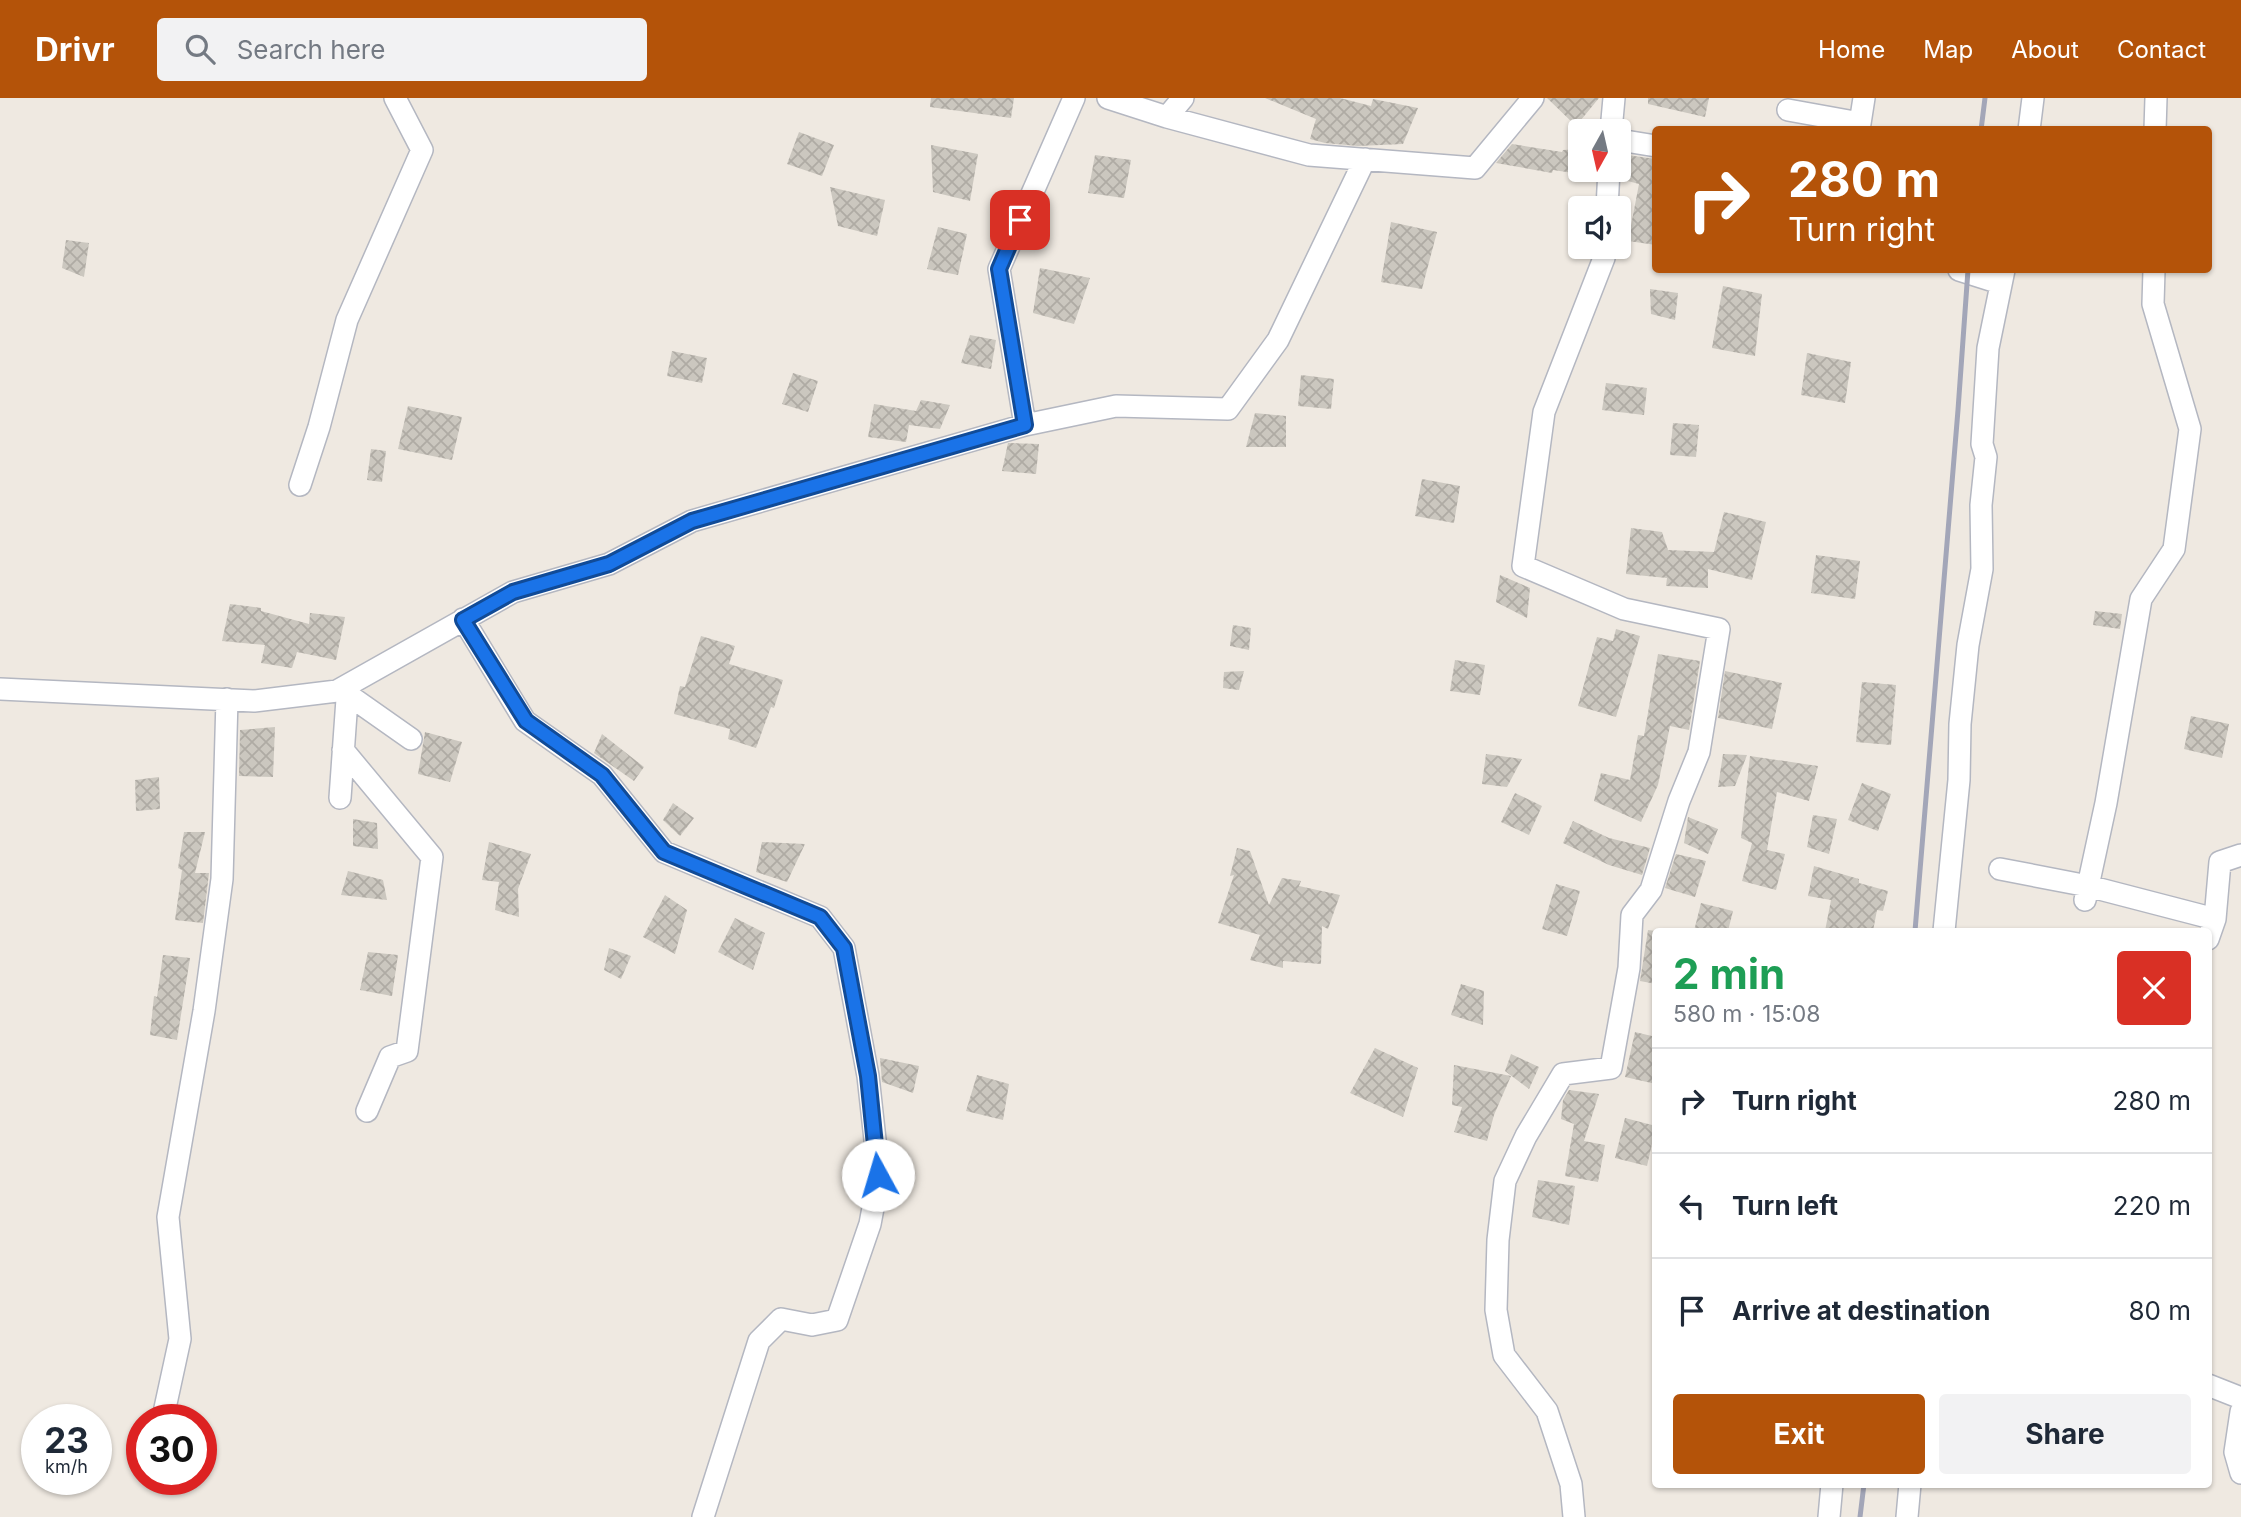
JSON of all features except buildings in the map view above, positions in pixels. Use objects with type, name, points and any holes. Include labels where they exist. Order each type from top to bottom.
[{"type":"street","points":[[300,485],[347,320],[422,150],[395,98]]},
{"type":"street","points":[[1025,425],[999,269],[1074,98]]},
{"type":"street","points":[[1108,98],[1167,117],[1309,155],[1475,168],[1532,98]]},
{"type":"street","points":[[1167,117],[1183,98]]},
{"type":"street","points":[[1612,119],[1615,98]]},
{"type":"street","points":[[1788,110],[1859,126],[1864,98]]},
{"type":"street","points":[[2030,126],[2033,98]]},
{"type":"street","points":[[2155,126],[2156,98]]},
{"type":"street","points":[[1631,142],[1652,145]]},
{"type":"street","points":[[0,689],[254,701],[348,689],[513,592],[609,564],[692,521],[1025,425],[1116,407],[1228,409],[1278,340],[1365,159]]},
{"type":"street","points":[[1574,1517],[1571,1484],[1547,1411],[1504,1355],[1496,1310],[1498,1240],[1505,1181],[1526,1136],[1563,1074],[1611,1068],[1629,968],[1632,915],[1651,890],[1679,801],[1699,752],[1719,629],[1624,609],[1523,566],[1544,412],[1604,259]]},
{"type":"street","points":[[1944,928],[1959,780],[1960,724],[1968,645],[1982,569],[1981,505],[1986,457],[1982,444],[1989,348],[2002,276],[1980,273]]},
{"type":"street","points":[[2086,893],[2106,803],[2141,599],[2174,549],[2190,429],[2153,304],[2154,273]]},
{"type":"street","points":[[463,620],[526,721],[602,775],[664,852],[820,917],[844,948],[868,1076],[878,1175],[870,1224],[837,1320],[812,1325],[781,1319],[758,1341],[703,1517]]},
{"type":"street","points":[[348,689],[411,739]]},
{"type":"street","points":[[340,798],[348,689]]},
{"type":"street","points":[[166,1404],[180,1339],[168,1217],[204,1011],[222,878],[226,699]]},
{"type":"street","points":[[343,750],[432,857],[407,1051],[390,1057],[367,1111]]},
{"type":"street","points":[[2212,929],[2220,862],[2241,855]]},
{"type":"street","points":[[2000,869],[2208,928]]},
{"type":"street","points":[[2212,1387],[2241,1398]]},
{"type":"street","points":[[2241,1412],[2235,1452],[2241,1473]]},
{"type":"street","points":[[1829,1517],[1832,1488]]},
{"type":"street","points":[[1907,1517],[1910,1488]]},
{"type":"railway","points":[[1982,126],[1985,98]]},
{"type":"railway","points":[[1915,928],[1968,273]]},
{"type":"railway","points":[[1860,1517],[1864,1488]]},
{"type":"route","points":[[878,1175],[868,1076],[844,948],[820,917],[664,852],[602,775],[526,721],[463,620],[513,592],[609,564],[692,521],[1025,425],[999,269],[1020,220]]}]
